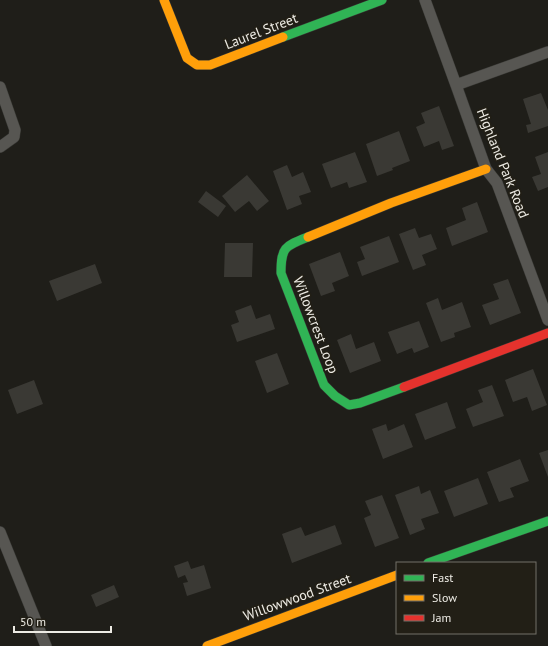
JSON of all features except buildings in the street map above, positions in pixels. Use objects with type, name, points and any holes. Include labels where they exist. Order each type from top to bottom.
[{"type":"street","name":"Laurel Street","points":[[164,0],[183,50],[194,65],[210,65],[382,0]]},
{"type":"street","name":"Highland Park Road","points":[[425,0],[486,169],[497,183],[548,320]]},
{"type":"street","points":[[456,85],[548,52]]},
{"type":"street","points":[[0,87],[14,122],[15,130],[14,137],[0,147]]},
{"type":"street","name":"Willowcrest Loop","points":[[486,169],[391,203],[288,245],[281,258],[281,273],[324,385],[335,396],[349,405],[360,403],[548,333]]},
{"type":"street","points":[[431,562],[548,521]]},
{"type":"street","points":[[0,532],[46,646]]},
{"type":"street","name":"Willowwood Street","points":[[206,646],[396,575]]},
{"type":"traffic: fast","points":[[283,37],[382,0]]},
{"type":"traffic: fast","points":[[308,237],[289,245],[283,253],[281,273],[324,385],[335,396],[349,405],[360,403],[404,387]]},
{"type":"traffic: fast","points":[[431,562],[548,521]]},
{"type":"traffic: slow","points":[[164,0],[187,58],[197,65],[210,65],[283,37]]},
{"type":"traffic: slow","points":[[308,237],[391,203],[486,169]]},
{"type":"traffic: slow","points":[[207,646],[396,575]]},
{"type":"traffic: jam","points":[[404,387],[548,333]]}]
